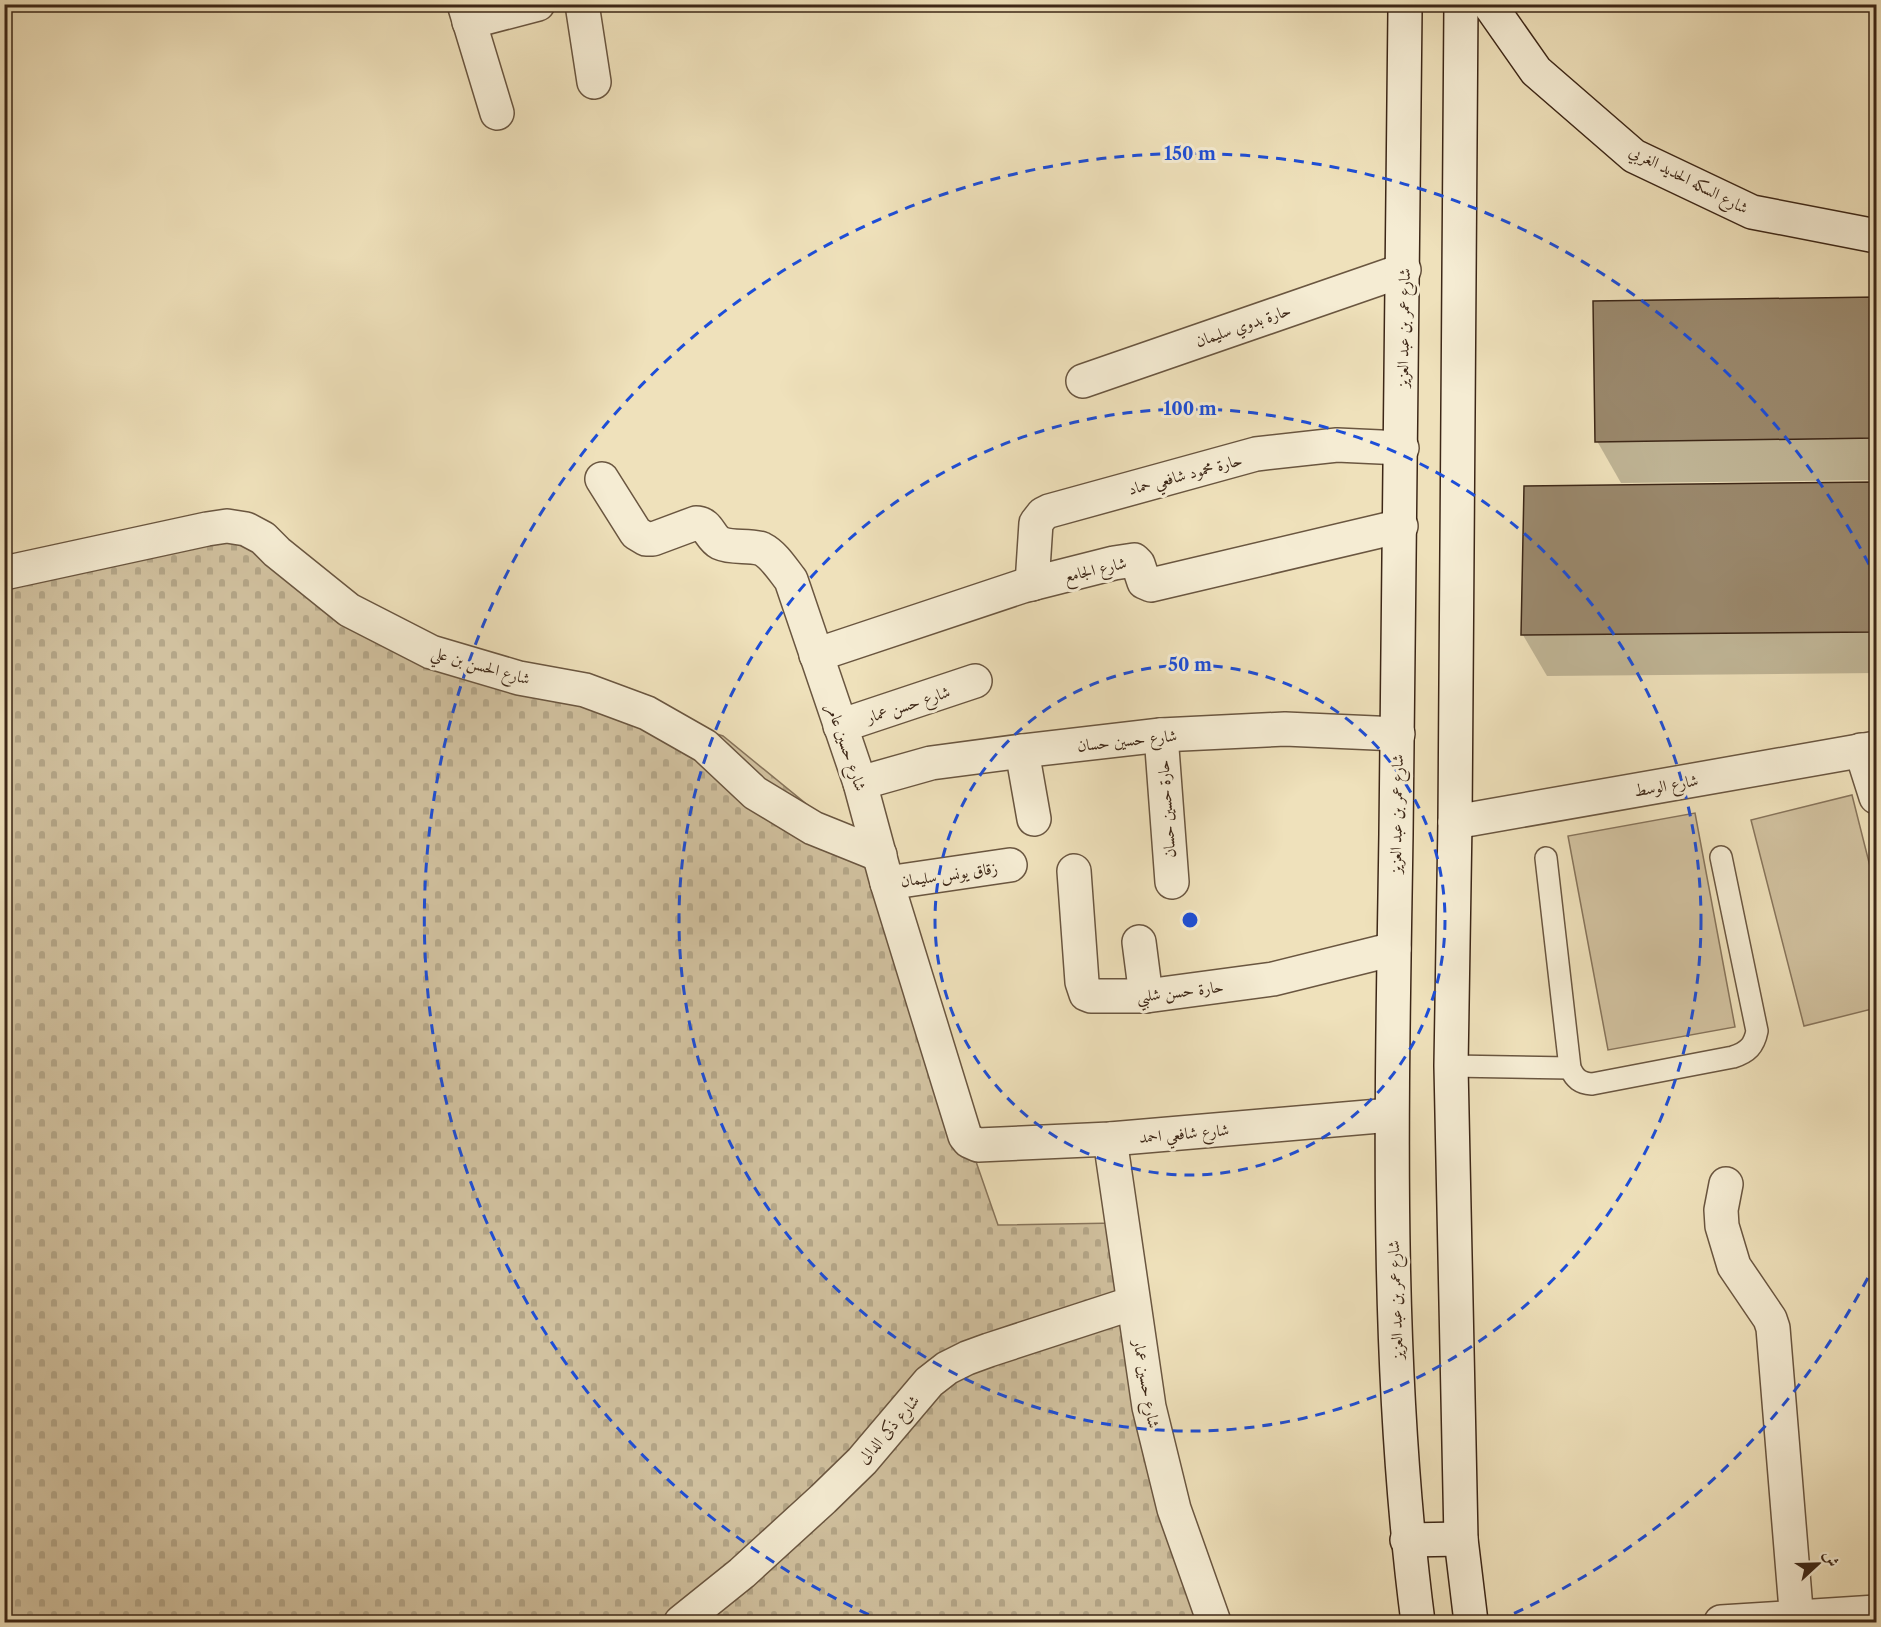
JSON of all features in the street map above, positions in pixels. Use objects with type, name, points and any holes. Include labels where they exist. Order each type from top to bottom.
[{"type":"street","points":[[497,113],[467,13],[538,4]]},
{"type":"street","points":[[582,4],[594,82]]},
{"type":"street","name":"شارع عمر بن عبد العزيز","points":[[1405,4],[1402,448],[1391,1115],[1394,1311],[1407,1540],[1418,1623]]},
{"type":"street","points":[[1461,4],[1451,1066],[1461,1539],[1471,1623]]},
{"type":"street","name":"شارع السكه الحديد الغربي","points":[[1489,4],[1536,71],[1634,156],[1752,212],[1876,236]]},
{"type":"street","name":"حارة بدوي سليمان","points":[[1083,381],[1404,270]]},
{"type":"street","name":"حارة محمود شافعي حماد","points":[[1032,584],[1036,523],[1043,514],[1049,511],[1256,454],[1337,445],[1402,448]]},
{"type":"street","name":"شارع حسين عامر","points":[[602,478],[636,533],[646,539],[653,540],[696,523],[702,523],[715,540],[722,544],[762,549],[778,563],[791,580],[860,783],[965,1136],[969,1142],[978,1145]]},
{"type":"street","name":"شارع الحسن بن علي","points":[[4,573],[207,529],[227,526],[246,529],[263,538],[349,610],[420,647],[519,678],[585,690],[647,713],[705,746],[755,793],[884,869]]},
{"type":"street","name":"شارع الجامع","points":[[816,655],[1032,584],[1131,560],[1138,564],[1146,584],[1151,585],[1401,526]]},
{"type":"street","name":"شارع حسن عمار","points":[[840,726],[975,681]]},
{"type":"street","name":"شارع حسين حسان","points":[[860,783],[931,764],[1161,735],[1285,729],[1398,734]]},
{"type":"street","name":"حارة حسين حسان","points":[[1161,735],[1172,882]]},
{"type":"street","points":[[1869,749],[1876,797]]},
{"type":"street","name":"شارع الوسط","points":[[1455,822],[1869,749]]},
{"type":"street","points":[[1022,751],[1034,819]]},
{"type":"street","name":"زقاق يونس سليمان","points":[[884,869],[1010,865]]},
{"type":"street","name":"حارة حسن شلبي","points":[[1074,871],[1082,982],[1086,994],[1091,996],[1120,998],[1146,996],[1273,979],[1394,949]]},
{"type":"street","points":[[1139,942],[1146,996]]},
{"type":"street","name":"شارع شافعي احمد","points":[[978,1145],[1110,1139],[1391,1115]]},
{"type":"street","name":"شارع حسين عمار","points":[[1110,1139],[1149,1407],[1171,1498],[1214,1623]]},
{"type":"street","points":[[1726,1184],[1721,1210],[1722,1226],[1734,1266],[1770,1319],[1773,1328],[1797,1620]]},
{"type":"street","name":"شارع ذكى الدالى","points":[[681,1623],[742,1573],[823,1499],[862,1461],[929,1382],[947,1368],[989,1350],[1133,1303]]},
{"type":"street","points":[[1407,1540],[1461,1539]]},
{"type":"street","points":[[1721,1623],[1797,1620],[1876,1612]]},
{"type":"lane","points":[[1546,858],[1570,1068],[1575,1077],[1583,1083],[1592,1084],[1733,1057],[1745,1053],[1754,1043],[1757,1031],[1720,857]]},
{"type":"lane","points":[[1451,1066],[1570,1068]]},
{"type":"green space","points":[[260,532],[362,619],[723,736],[870,856],[998,1225],[1117,1223],[1168,1450],[1232,1622],[5,1622],[5,582]]},
{"type":"green space","points":[[1852,795],[1876,890],[1876,1008],[1804,1026],[1751,820]]},
{"type":"green space","points":[[1695,813],[1735,1027],[1608,1050],[1568,836]]},
{"type":"building","points":[[1876,297],[1876,438],[1595,442],[1593,301]]},
{"type":"building","points":[[1876,482],[1876,632],[1521,635],[1524,486]]}]
